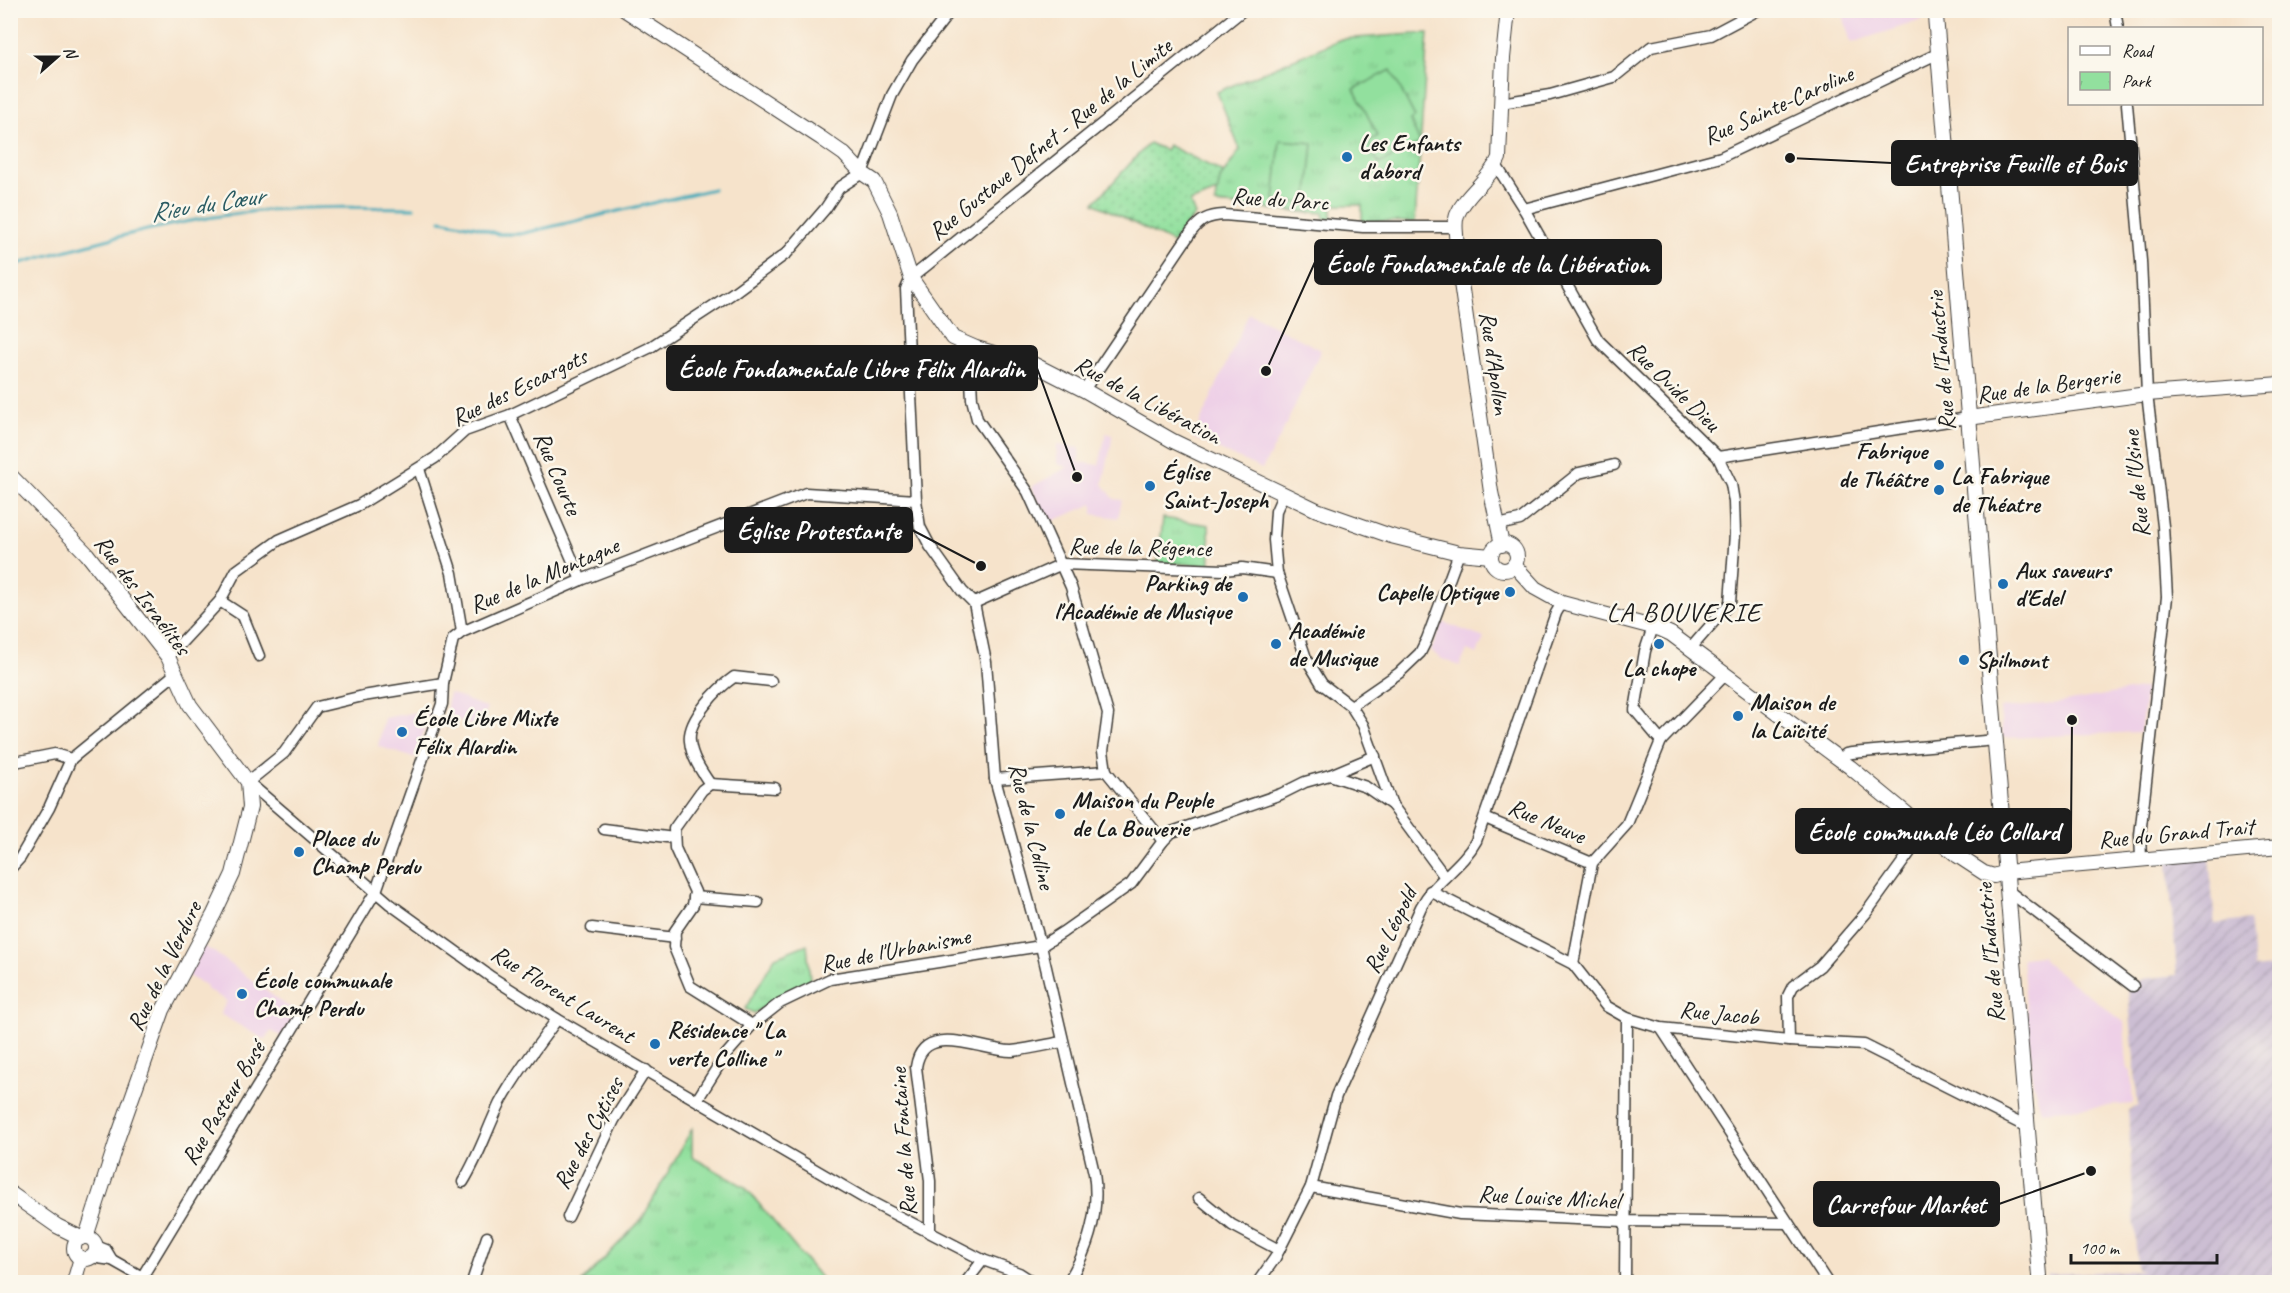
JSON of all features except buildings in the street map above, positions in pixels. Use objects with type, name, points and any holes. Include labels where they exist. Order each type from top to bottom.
[{"type":"main road","name":"Rue de l'Industrie","points":[[1935,10],[2040,1282]]},
{"type":"street","name":"Rue de la Libération","points":[[626,10],[821,138],[844,154],[862,173],[874,181],[890,213],[911,278],[953,338],[975,348],[1033,364],[1173,441],[1282,495],[1351,524],[1460,553],[1491,556]]},
{"type":"street","points":[[862,173],[892,95],[912,60],[951,10]]},
{"type":"street","name":"Rue Gustave Defnet - Rue de la Limite","points":[[911,278],[1243,10]]},
{"type":"street","points":[[1496,165],[1500,152],[1503,58],[1508,10]]},
{"type":"street","points":[[1502,103],[1550,95],[1614,77],[1651,47],[1711,34],[1758,10]]},
{"type":"street","points":[[2115,10],[2118,27]]},
{"type":"street","name":"Rue Sainte-Caroline","points":[[1524,209],[1721,157],[1939,53]]},
{"type":"street","name":"Rue de l'Usine","points":[[2127,105],[2141,261],[2147,394],[2163,526],[2167,597],[2140,835],[2141,858]]},
{"type":"street","name":"Rue Ovide Dieu","points":[[1496,165],[1524,209],[1598,340],[1718,458],[1729,477],[1734,502],[1735,534],[1730,603],[1691,648]]},
{"type":"street","name":"Rue d'Apollon","points":[[1496,165],[1462,206],[1455,227],[1491,492],[1502,545]]},
{"type":"street","name":"Rue des Escargots","points":[[168,657],[220,601],[236,571],[279,540],[359,505],[435,458],[465,431],[510,415],[649,348],[733,293],[787,253],[839,188],[862,173]]},
{"type":"street","name":"Rue du Parc","points":[[1083,390],[1200,220],[1208,216],[1224,215],[1403,228],[1455,227]]},
{"type":"street","name":"Rue de la Colline","points":[[911,278],[906,289],[916,500],[920,527],[930,546],[962,591],[974,603],[986,662],[995,779],[1041,946],[1097,1190],[1090,1238],[1068,1282]]},
{"type":"street","points":[[975,348],[971,380],[972,399],[977,419],[1028,492],[1071,587],[1108,714],[1103,751],[1106,771],[1163,841]]},
{"type":"street","name":"Rue de la Bergerie","points":[[1718,458],[1968,418],[2147,394],[2280,384]]},
{"type":"street","name":"Rue Courte","points":[[510,415],[581,580]]},
{"type":"street","points":[[1498,525],[1520,520],[1580,473],[1614,465]]},
{"type":"street","points":[[419,469],[452,573],[462,632]]},
{"type":"street","name":"Rue des Israélites","points":[[10,474],[87,554],[168,657],[190,705],[248,782]]},
{"type":"street","name":"Rue de la Montagne","points":[[443,683],[453,639],[462,632],[581,580],[806,493],[916,500]]},
{"type":"street","points":[[1282,495],[1276,511],[1277,573],[1306,658],[1322,684],[1351,706],[1363,726],[1376,756],[1392,805]]},
{"type":"street","points":[[1502,545],[1510,546],[1516,552],[1517,559],[1514,565],[1507,570],[1498,569],[1493,564],[1491,556],[1495,548],[1502,545]]},
{"type":"street","points":[[1351,706],[1399,673],[1420,653],[1460,553]]},
{"type":"street","name":"Rue de la Régence","points":[[974,603],[1062,564],[1204,569],[1242,568],[1277,573]]},
{"type":"street","points":[[1514,565],[1535,588],[1562,603],[1668,632],[1840,760],[1926,830],[1984,873],[1994,876],[2006,872]]},
{"type":"street","points":[[220,601],[243,616],[259,656]]},
{"type":"street","name":"Rue Léopold","points":[[1258,1282],[1279,1250],[1311,1187],[1337,1094],[1430,891],[1472,849],[1485,818],[1556,613],[1562,603]]},
{"type":"street","points":[[1653,627],[1645,651],[1635,710],[1661,741]]},
{"type":"street","points":[[10,869],[20,858],[49,808],[71,759],[175,674]]},
{"type":"street","points":[[1573,964],[1592,863],[1628,824],[1661,741],[1725,674]]},
{"type":"street","points":[[710,784],[691,751],[689,738],[697,717],[720,687],[734,677],[771,681]]},
{"type":"street","points":[[376,891],[248,782],[284,753],[317,707],[363,696],[443,683]]},
{"type":"street","name":"Rue Pasteur Busé","points":[[146,1280],[376,891],[442,704],[443,683]]},
{"type":"street","points":[[1840,760],[1846,754],[1852,753],[1996,740]]},
{"type":"street","points":[[10,763],[56,754],[71,759]]},
{"type":"street","points":[[1041,946],[1131,884],[1172,832],[1281,794],[1305,782],[1330,775],[1376,756]]},
{"type":"street","points":[[995,779],[1106,771]]},
{"type":"street","points":[[1330,775],[1366,787],[1392,805],[1445,876]]},
{"type":"street","name":"Rue de la Verdure","points":[[74,1282],[118,1137],[163,1010],[233,874],[250,807],[248,782]]},
{"type":"street","points":[[752,1025],[690,986],[674,947],[675,931],[693,905],[695,892],[675,848],[674,829],[702,790],[710,784],[775,788]]},
{"type":"street","name":"Rue Neuve","points":[[1485,818],[1592,863]]},
{"type":"street","points":[[604,829],[674,838]]},
{"type":"street","points":[[1789,1041],[1788,996],[1793,986],[1820,966],[1866,913],[1926,830]]},
{"type":"street","name":"Rue du Grand Trait","points":[[2006,872],[2280,847]]},
{"type":"street","points":[[2007,890],[2133,986]]},
{"type":"street","name":"Rue Florent Laurent","points":[[376,891],[491,977],[557,1019],[891,1212]]},
{"type":"street","name":"Rue Jacob","points":[[1430,891],[1573,964],[1606,1006],[1627,1018],[1661,1028],[1789,1041],[1864,1045],[2027,1127]]},
{"type":"street","points":[[694,897],[758,902]]},
{"type":"street","points":[[592,928],[675,938]]},
{"type":"street","name":"Rue de l'Urbanisme","points":[[697,1100],[724,1057],[752,1025],[780,1003],[830,979],[1041,946]]},
{"type":"street","points":[[1625,1282],[1627,1018]]},
{"type":"street","points":[[463,1182],[478,1157],[499,1105],[513,1081],[557,1019]]},
{"type":"street","points":[[1661,1028],[1827,1282]]},
{"type":"street","name":"Rue de la Fontaine","points":[[930,1232],[930,1181],[916,1067],[924,1048],[947,1041],[1010,1051],[1062,1042]]},
{"type":"street","name":"Rue des Cytises","points":[[568,1217],[614,1120],[646,1070]]},
{"type":"street","name":"Rue Louise Michel","points":[[1311,1187],[1460,1214],[1624,1221],[1788,1223]]},
{"type":"street","points":[[10,1194],[85,1247],[106,1250],[112,1260],[146,1280]]},
{"type":"street","points":[[1198,1198],[1232,1225],[1279,1250]]},
{"type":"street","name":"Rue de la Fontaine","points":[[891,1212],[983,1260],[1019,1273],[1034,1282]]},
{"type":"street","points":[[472,1282],[487,1237]]},
{"type":"street","points":[[966,1282],[983,1260]]},
{"type":"shaded area","points":[[1842,11],[1922,11],[1922,20],[1851,43]]},
{"type":"shaded area","points":[[1249,313],[1321,350],[1280,437],[1262,469],[1193,438]]},
{"type":"shaded area","points":[[1106,433],[1113,435],[1103,484],[1114,499],[1122,500],[1118,518],[1093,514],[1093,504],[1048,523],[1031,487],[1068,467],[1057,464],[1057,445],[1080,448],[1079,462],[1099,465]]},
{"type":"shaded area","points":[[1443,622],[1484,638],[1477,654],[1467,650],[1460,666],[1442,659],[1431,651]]},
{"type":"shaded area","points":[[2146,688],[2140,732],[2003,738],[2000,708],[2046,705]]},
{"type":"shaded area","points":[[449,693],[487,708],[480,729],[446,715]]},
{"type":"shaded area","name":"École Libre Mixte Félix Alardin","points":[[432,709],[414,758],[378,746],[384,718]]},
{"type":"shaded area","points":[[2209,857],[2215,924],[2249,920],[2255,968],[2279,965],[2279,1282],[2049,1282],[2048,1274],[2143,1270],[2137,1268],[2128,1110],[2138,1106],[2128,990],[2142,979],[2177,975],[2168,861]]},
{"type":"shaded area","name":"École communale Champ Perdu","points":[[203,946],[297,1011],[283,1037],[271,1031],[266,1039],[262,1038],[220,1014],[227,1001],[206,989],[207,986],[188,976]]},
{"type":"shaded area","points":[[2042,956],[2045,962],[2124,1022],[2127,1070],[2131,1071],[2133,1104],[2041,1111],[2033,1083],[2022,958]]},
{"type":"green space","points":[[1428,33],[1415,222],[1362,221],[1362,205],[1332,205],[1332,220],[1324,219],[1323,213],[1215,204],[1220,179],[1240,150],[1217,92],[1341,39]]},
{"type":"green space","points":[[1391,70],[1415,117],[1410,120],[1420,143],[1379,164],[1368,142],[1378,136],[1354,89]]},
{"type":"green space","points":[[1280,140],[1313,143],[1307,204],[1274,200]]},
{"type":"green space","points":[[1149,143],[1165,150],[1168,145],[1224,173],[1240,150],[1309,213],[1215,204],[1217,192],[1190,202],[1195,215],[1173,243],[1094,203]]},
{"type":"green space","points":[[1163,518],[1209,525],[1210,565],[1158,563]]},
{"type":"green space","points":[[807,944],[810,980],[754,1013],[745,1009],[775,957]]},
{"type":"green space","points":[[692,1129],[692,1157],[745,1187],[822,1280],[833,1282],[582,1282],[642,1219]]},
{"type":"waterway","name":"Rieu du Cœur","points":[[441,220],[478,227],[497,234],[520,234],[713,189]]},
{"type":"waterway","name":"Rieu du Cœur","points":[[10,266],[129,234],[220,216],[311,208],[414,208]]},
{"type":"place","name":"Les Enfants d'abord","points":[[1347,157]]},
{"type":"place","name":"Entreprise Feuille et Bois","points":[[1790,158]]},
{"type":"place","name":"École Fondamentale de la Libération","points":[[1266,371]]},
{"type":"place","name":"Fabrique de Théâtre","points":[[1939,465]]},
{"type":"place","name":"École Fondamentale Libre Félix Alardin","points":[[1077,477]]},
{"type":"place","name":"Église Saint-Joseph","points":[[1150,486]]},
{"type":"place","name":"La Fabrique de Théatre","points":[[1939,490]]},
{"type":"place","name":"Église Protestante","points":[[981,566]]},
{"type":"place","name":"Aux saveurs d'Edel","points":[[2003,584]]},
{"type":"place","name":"Capelle Optique","points":[[1510,592]]},
{"type":"place","name":"Parking de l'Académie de Musique","points":[[1243,597]]},
{"type":"place","name":"Académie de Musique","points":[[1276,644]]},
{"type":"place","name":"La chope","points":[[1659,644]]},
{"type":"place","name":"Spilmont","points":[[1964,660]]},
{"type":"place","name":"Maison de la Laïcité","points":[[1738,716]]},
{"type":"place","name":"École communale Léo Collard","points":[[2072,720]]},
{"type":"place","name":"École Libre Mixte Félix Alardin","points":[[402,732]]},
{"type":"place","name":"Maison du Peuple de La Bouverie","points":[[1060,814]]},
{"type":"place","name":"Place du Champ Perdu","points":[[299,852]]},
{"type":"place","name":"École communale Champ Perdu","points":[[242,994]]},
{"type":"place","name":"Résidence \" La verte Colline \"","points":[[655,1044]]},
{"type":"place","name":"Carrefour Market","points":[[2091,1171]]},
{"type":"district","name":"LA BOUVERIE","points":[[1684,612]]}]
